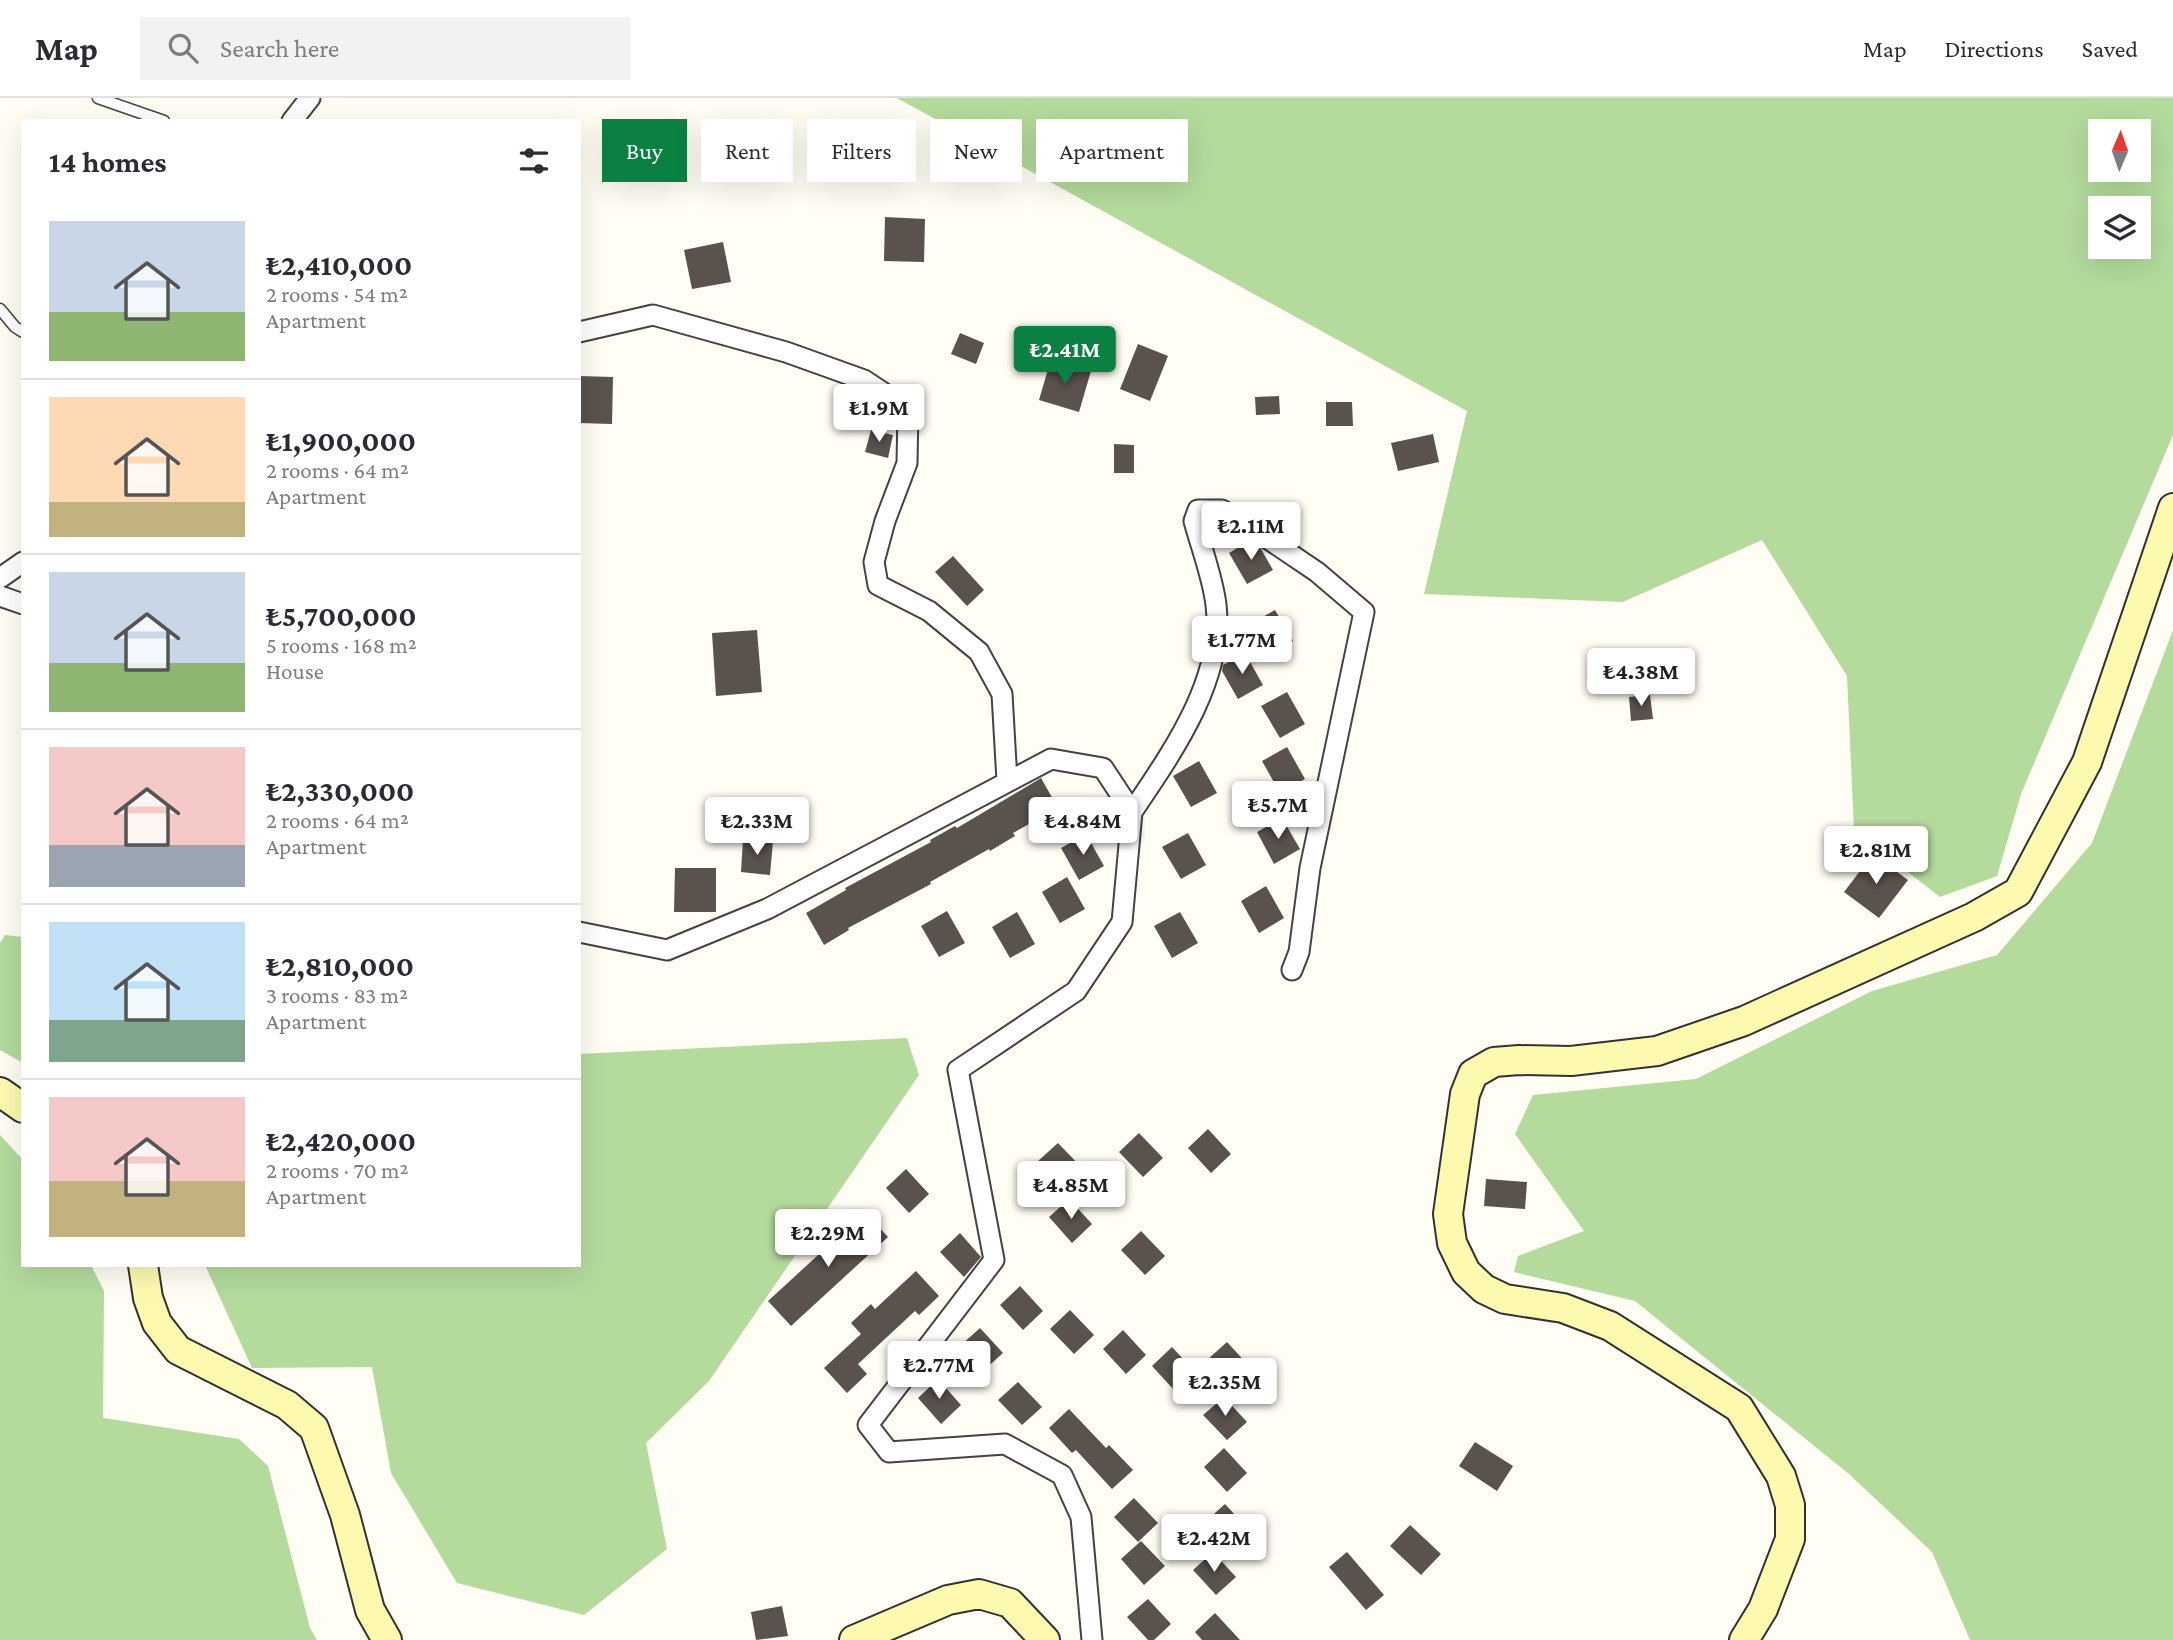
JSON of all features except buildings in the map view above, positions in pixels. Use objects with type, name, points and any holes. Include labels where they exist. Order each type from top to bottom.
[{"type":"street","points":[[294,119],[310,98]]},
{"type":"street","points":[[581,332],[653,315],[786,352],[864,380],[908,410],[907,463],[885,521],[874,562],[878,585],[929,611],[979,652],[1002,694],[1007,780]]},
{"type":"street","points":[[1744,1640],[1763,1609],[1790,1539],[1790,1505],[1781,1476],[1739,1408],[1610,1326],[1563,1308],[1505,1299],[1484,1289],[1466,1272],[1452,1243],[1448,1214],[1465,1094],[1473,1074],[1494,1062],[1571,1061],[1657,1051],[1744,1021],[1974,918],[2018,892],[2087,762],[2173,508]]},
{"type":"street","points":[[1091,1640],[1081,1517],[1062,1475],[1005,1444],[889,1452],[868,1424],[994,1260],[958,1070],[1076,991],[1122,922],[1132,812],[1195,710],[1216,650],[1216,605],[1194,521],[1198,510],[1222,510],[1252,527],[1317,572],[1364,612],[1310,868],[1299,952],[1292,970]]},
{"type":"street","points":[[0,578],[21,563]]},
{"type":"street","points":[[0,596],[21,603]]},
{"type":"street","points":[[581,932],[667,950],[767,909],[1051,759],[1102,768],[1132,812]]},
{"type":"street","points":[[0,1091],[21,1107]]},
{"type":"street","points":[[143,1267],[148,1298],[157,1323],[178,1350],[287,1405],[314,1428],[345,1515],[370,1610],[387,1640]]},
{"type":"street","points":[[854,1640],[948,1600],[979,1594],[1010,1603],[1045,1640]]},
{"type":"lane","points":[[98,98],[158,119]]},
{"type":"lane","points":[[0,309],[21,331]]},
{"type":"green space","points":[[897,98],[2173,98],[2173,435],[2021,794],[1997,876],[1940,897],[1854,830],[1847,676],[1762,540],[1623,602],[1424,594],[1467,411],[1050,182],[1188,182],[1188,119],[1036,119],[1036,174],[1022,167],[1022,119],[935,119]]},
{"type":"green space","points":[[2173,630],[2173,1640],[1970,1640],[1932,1552],[1849,1474],[1635,1301],[1514,1272],[1518,1256],[1584,1231],[1515,1134],[1533,1095],[1696,1079],[1872,991],[1997,955],[2092,843]]},
{"type":"green space","points":[[5,935],[21,937],[21,1062],[0,1050],[0,943]]},
{"type":"green space","points":[[907,1038],[919,1075],[709,1381],[646,1443],[667,1549],[584,1615],[457,1583],[391,1473],[372,1367],[252,1368],[206,1267],[581,1267],[581,1054]]},
{"type":"green space","points":[[0,1135],[21,1158],[21,1267],[92,1267],[104,1291],[103,1418],[239,1439],[268,1466],[310,1628],[317,1640],[0,1640]]}]
